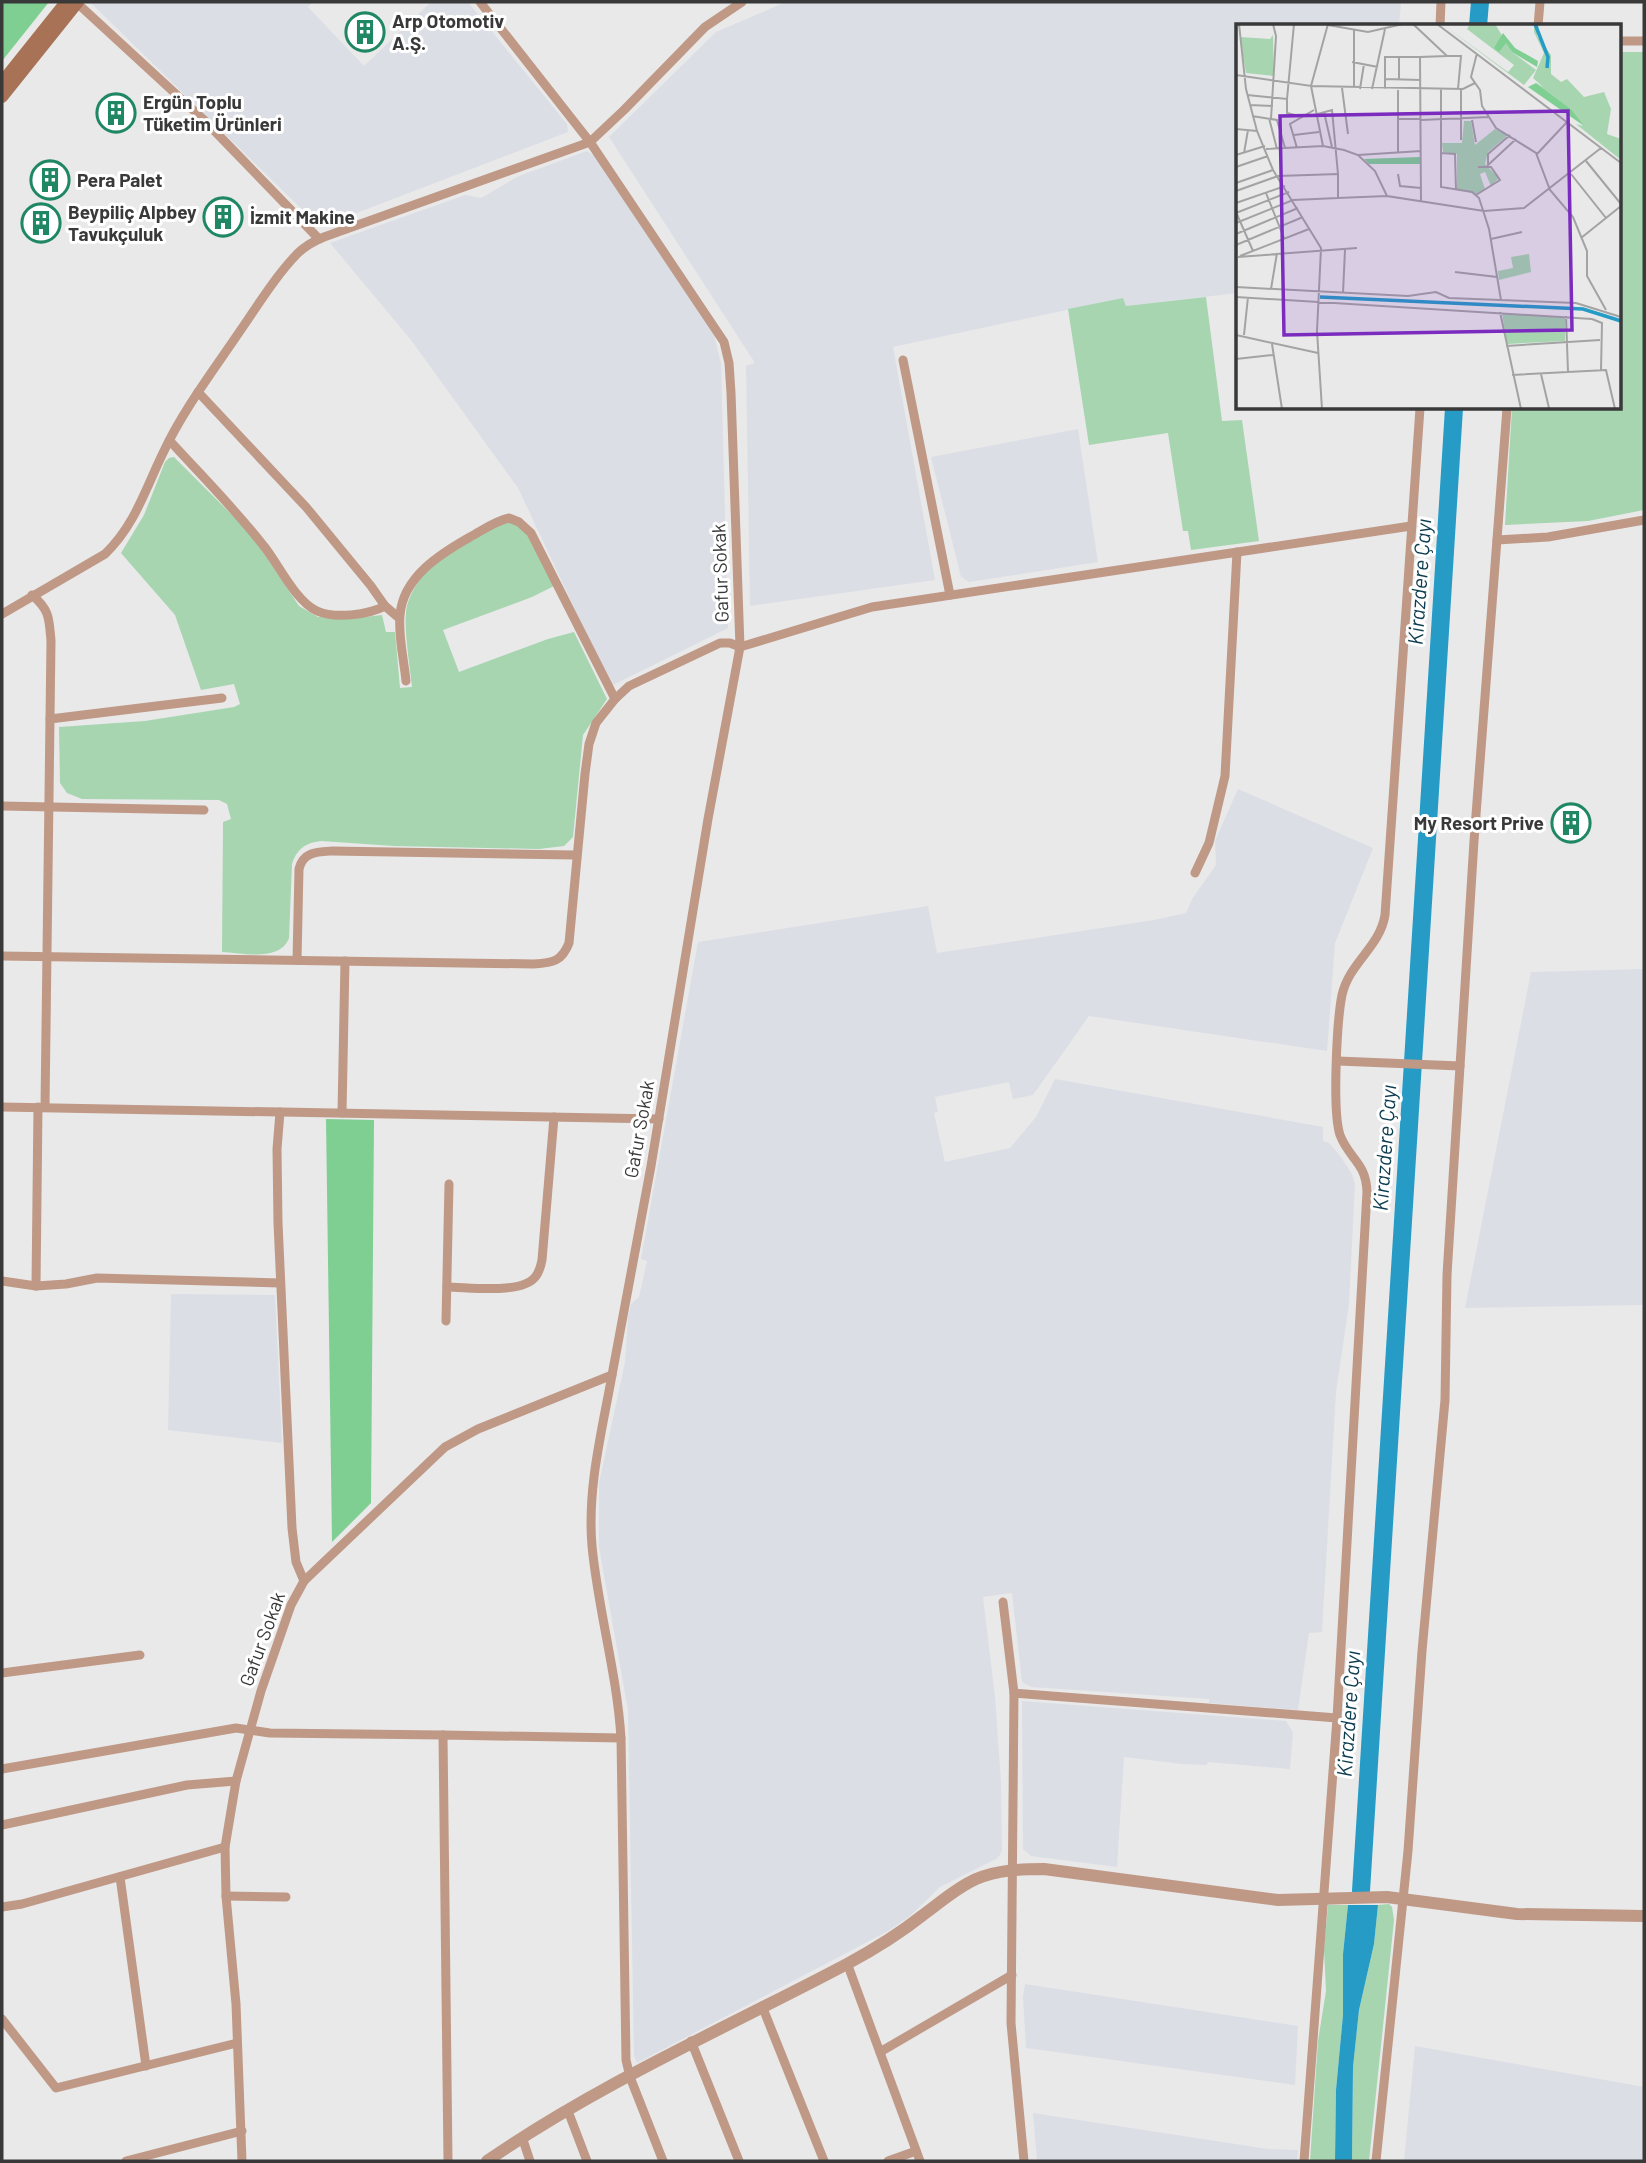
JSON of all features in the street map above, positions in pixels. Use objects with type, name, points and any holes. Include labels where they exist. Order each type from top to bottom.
[{"type":"main road","points":[[2,82],[74,2]]},
{"type":"main road","points":[[2,97],[74,2]]},
{"type":"street","points":[[74,2],[203,119],[318,239]]},
{"type":"street","name":"Gafur Sokak","points":[[242,2161],[225,1847],[236,1781],[282,1625],[304,1581],[445,1447],[478,1429],[612,1375],[740,647],[727,351],[719,334],[590,142],[480,2]]},
{"type":"street","points":[[2,614],[105,554],[118,541],[139,509],[170,441],[198,392],[276,278],[298,253],[318,239],[590,142],[705,27],[742,2]]},
{"type":"street","points":[[1440,24],[1441,2]]},
{"type":"street","points":[[1538,24],[1540,2]]},
{"type":"street","points":[[1622,41],[1644,41]]},
{"type":"street","points":[[903,360],[950,595]]},
{"type":"street","points":[[198,392],[306,507],[385,606],[399,618]]},
{"type":"street","points":[[1304,2161],[1337,1718],[1367,1192],[1364,1172],[1340,1134],[1336,1109],[1340,1017],[1346,982],[1378,938],[1383,929],[1385,915],[1420,410]]},
{"type":"street","points":[[1376,2161],[1403,1898],[1445,1400],[1447,1275],[1460,1066],[1489,630],[1507,410]]},
{"type":"street","points":[[170,441],[264,545],[302,599],[311,607],[337,615],[368,612],[385,606]]},
{"type":"street","points":[[406,681],[399,618],[409,589],[432,561],[493,524],[509,518],[531,533],[615,699]]},
{"type":"street","points":[[1497,540],[1548,537],[1644,520]]},
{"type":"street","points":[[2,956],[534,964],[555,962],[563,955],[569,943],[575,855],[589,744],[596,723],[629,686],[720,643],[740,647],[872,607],[1411,526]]},
{"type":"street","points":[[1195,873],[1209,843],[1225,776],[1237,552]]},
{"type":"street","points":[[32,595],[44,605],[49,624],[50,719],[48,957],[36,1286]]},
{"type":"street","points":[[50,719],[222,698]]},
{"type":"street","points":[[2,806],[204,810]]},
{"type":"street","points":[[297,960],[299,869],[306,855],[332,851],[575,855]]},
{"type":"street","points":[[342,1113],[345,961]]},
{"type":"street","points":[[1338,1061],[1460,1066]]},
{"type":"street","points":[[2,1107],[659,1119]]},
{"type":"street","points":[[280,1112],[280,1283],[293,1548],[304,1581]]},
{"type":"street","points":[[447,1287],[512,1288],[526,1285],[537,1276],[542,1260],[554,1117]]},
{"type":"street","points":[[446,1321],[449,1184]]},
{"type":"street","points":[[2,1282],[36,1286],[97,1278],[280,1283]]},
{"type":"street","points":[[612,1375],[595,1471],[592,1545],[618,1700],[621,1738],[626,2060],[663,2161]]},
{"type":"street","points":[[1003,1602],[1014,1693],[1011,2023],[1024,2161]]},
{"type":"street","points":[[2,1674],[140,1655]]},
{"type":"street","points":[[1014,1693],[1337,1718]]},
{"type":"street","points":[[2,1769],[219,1729],[251,1728],[270,1733],[621,1738]]},
{"type":"street","points":[[443,1735],[448,2161]]},
{"type":"street","points":[[2,1825],[187,1785],[236,1781]]},
{"type":"street","points":[[2,1907],[225,1847]]},
{"type":"street","points":[[487,2161],[522,2137],[691,2041],[848,1963],[894,1937],[963,1886],[993,1873],[1014,1869],[1058,1871],[1259,1899],[1387,1897],[1517,1914],[1644,1916]]},
{"type":"street","points":[[120,1877],[146,2066]]},
{"type":"street","points":[[226,1896],[286,1897]]},
{"type":"street","points":[[848,1963],[920,2161]]},
{"type":"street","points":[[880,2052],[1012,1975]]},
{"type":"street","points":[[762,2006],[824,2161]]},
{"type":"street","points":[[2,2020],[56,2088],[237,2043]]},
{"type":"street","points":[[691,2041],[739,2161]]},
{"type":"street","points":[[568,2111],[587,2161]]},
{"type":"street","points":[[126,2161],[242,2131]]},
{"type":"street","points":[[522,2137],[530,2161]]},
{"type":"street","points":[[888,2161],[916,2151]]},
{"type":"shaded area","points":[[90,2],[313,2],[308,7],[364,66],[431,2],[468,2],[567,124],[568,132],[320,227]]},
{"type":"shaded area","points":[[786,2],[1401,2],[1399,24],[1236,24],[1236,293],[1126,306],[1123,298],[893,347],[935,580],[750,606],[746,366],[755,363],[609,137],[716,32]]},
{"type":"shaded area","points":[[587,151],[596,157],[714,335],[721,364],[728,628],[611,686],[518,488],[411,340],[330,243],[465,195],[481,198],[519,176]]},
{"type":"shaded area","points":[[1078,429],[1098,562],[969,582],[961,577],[931,457]]},
{"type":"shaded area","points":[[1238,789],[1373,848],[1335,943],[1327,1051],[1089,1016],[1033,1095],[1013,1099],[1009,1082],[935,1097],[938,1112],[934,1113],[945,1162],[1010,1148],[1036,1117],[1055,1079],[1323,1127],[1323,1141],[1329,1143],[1352,1174],[1355,1184],[1349,1304],[1336,1392],[1322,1632],[1309,1633],[1298,1710],[1209,1703],[1209,1699],[1031,1687],[1022,1682],[1012,1593],[983,1597],[995,1697],[1001,1781],[1000,1855],[940,1887],[910,1916],[888,1931],[637,2063],[634,2056],[628,1710],[599,1547],[599,1483],[625,1362],[628,1317],[631,1304],[639,1297],[647,1261],[641,1259],[698,942],[928,906],[937,953],[1186,913],[1192,899],[1216,865],[1215,841]]},
{"type":"shaded area","points":[[1644,969],[1644,1305],[1465,1308],[1531,972]]},
{"type":"shaded area","points":[[171,1294],[275,1295],[282,1443],[168,1430]]},
{"type":"shaded area","points":[[1022,1701],[1286,1721],[1293,1732],[1290,1769],[1208,1762],[1207,1765],[1182,1764],[1124,1757],[1117,1867],[1031,1856],[1023,1849]]},
{"type":"shaded area","points":[[1025,1984],[1298,2026],[1295,2085],[1026,2048],[1023,1997]]},
{"type":"shaded area","points":[[1415,2046],[1644,2087],[1644,2161],[1404,2161]]},
{"type":"shaded area","points":[[1033,2113],[1268,2149],[1298,2150],[1297,2161],[1037,2161]]},
{"type":"green space","points":[[2,2],[49,2],[2,61]]},
{"type":"green space","points":[[1622,52],[1644,52],[1644,510],[1588,521],[1505,525],[1512,410],[1622,410]]},
{"type":"green space","points":[[1206,297],[1222,421],[1242,420],[1259,541],[1191,550],[1188,531],[1183,531],[1168,433],[1089,445],[1068,309],[1123,298],[1126,306]]},
{"type":"green space","points":[[174,457],[251,534],[299,606],[318,617],[357,618],[382,615],[386,632],[395,632],[400,688],[412,687],[406,639],[406,612],[418,582],[430,568],[479,533],[502,522],[517,524],[530,538],[554,586],[532,597],[443,630],[459,672],[574,632],[607,699],[583,735],[573,837],[564,846],[539,849],[394,846],[321,841],[310,843],[296,854],[292,864],[289,938],[284,946],[260,954],[222,952],[223,822],[231,819],[227,804],[219,800],[82,799],[67,793],[60,783],[59,727],[145,721],[240,704],[234,684],[201,690],[175,615],[121,553],[144,515],[165,462]]},
{"type":"green space","points":[[326,1119],[374,1120],[371,1503],[332,1542]]},
{"type":"green space","points":[[1389,1904],[1394,1920],[1369,2161],[1352,2161],[1353,2067],[1359,2010],[1374,1944],[1378,1905]]},
{"type":"green space","points":[[1328,1905],[1348,1905],[1343,1954],[1343,2015],[1336,2090],[1335,2161],[1310,2161],[1318,2041],[1326,1991],[1324,1949]]},
{"type":"water","points":[[1348,1905],[1378,1905],[1374,1944],[1359,2010],[1353,2067],[1352,2161],[1335,2161],[1336,2090],[1343,2015],[1343,1954]]},
{"type":"waterway","name":"Kirazdere Çayı","points":[[1478,24],[1480,2]]},
{"type":"waterway","name":"Kirazdere Çayı","points":[[1361,1891],[1454,410]]},
{"type":"place","name":"Arp Otomotiv A.Ş.","points":[[365,32]]},
{"type":"place","name":"Ergün Toplu Tüketim Ürünleri","points":[[116,113]]},
{"type":"place","name":"Pera Palet","points":[[50,180]]},
{"type":"place","name":"İzmit Makine","points":[[223,217]]},
{"type":"place","name":"Beypiliç Alpbey Tavukçuluk","points":[[41,223]]},
{"type":"place","name":"My Resort Prive","points":[[1571,823]]}]
